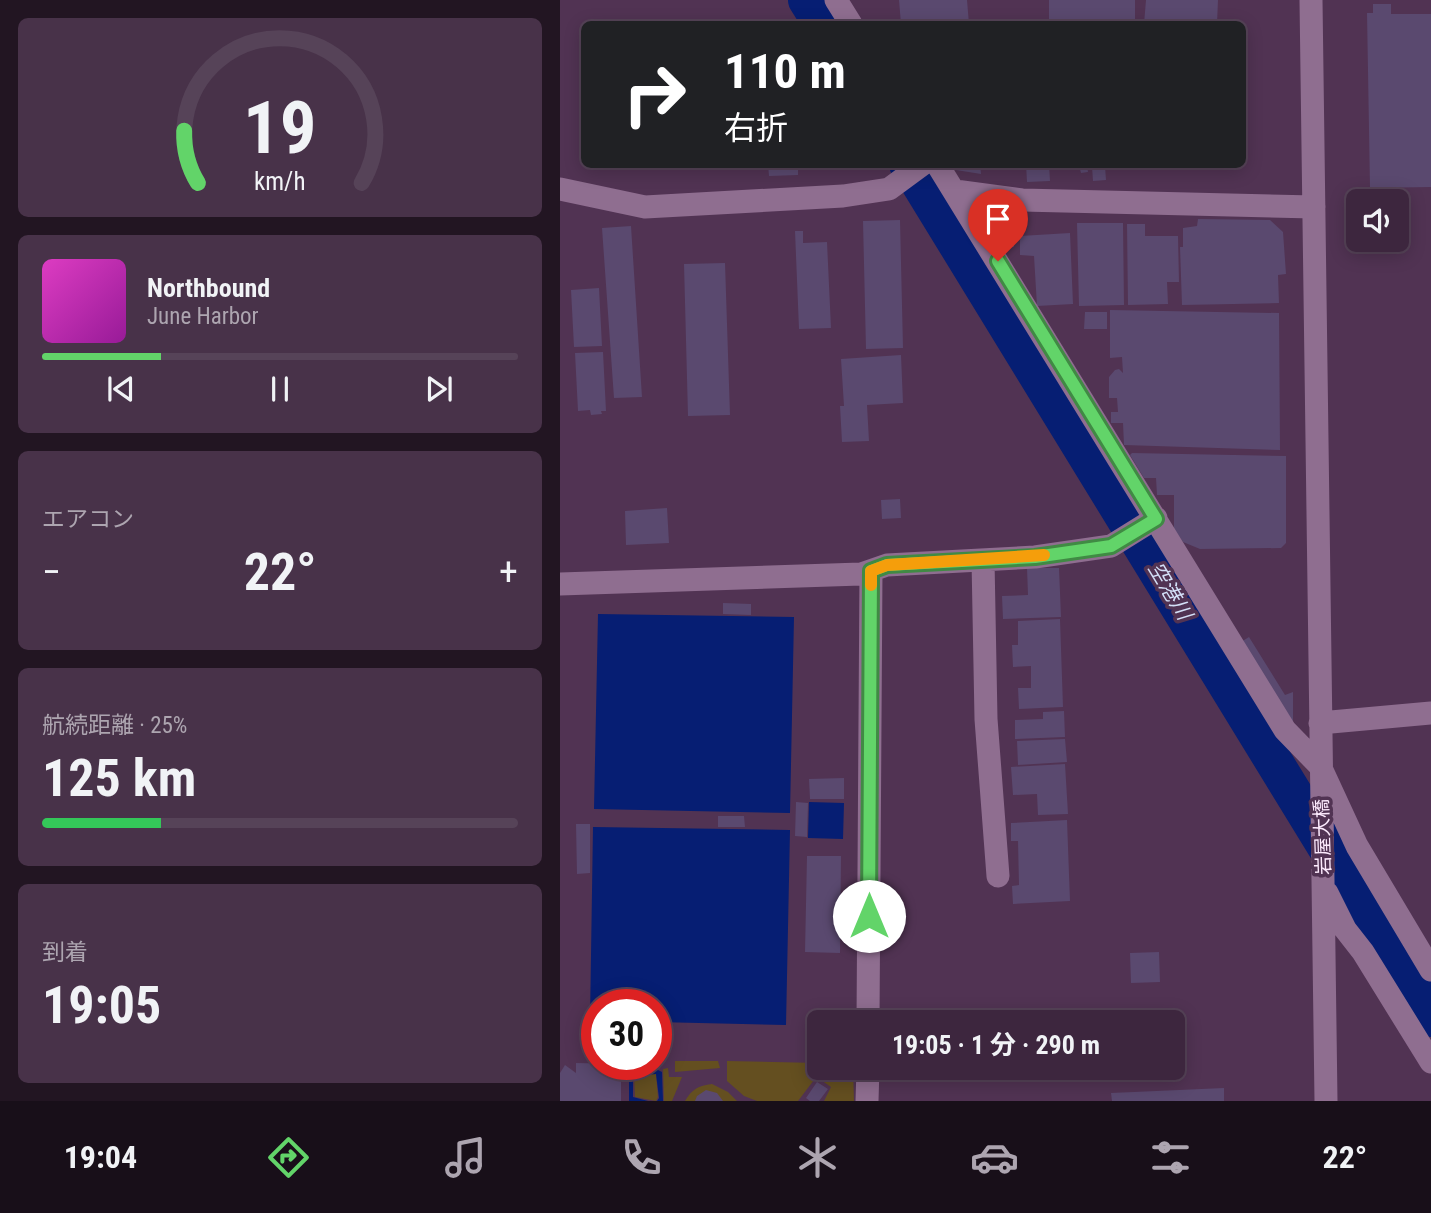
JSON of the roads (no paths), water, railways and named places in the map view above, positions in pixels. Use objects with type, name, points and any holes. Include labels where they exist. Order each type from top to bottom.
[{"type":"street","points":[[836,0],[849,21]]},
{"type":"street","name":"岩屋大橋","points":[[1311,0],[1326,1101]]},
{"type":"street","points":[[560,189],[645,207],[843,197],[889,189],[918,168]]},
{"type":"street","points":[[940,168],[1152,521],[1285,730],[1321,776],[1357,846],[1431,970]]},
{"type":"street","points":[[955,191],[1022,200],[1314,206]]},
{"type":"street","points":[[560,584],[862,574],[887,565],[1035,557],[1118,543],[1152,521]]},
{"type":"street","points":[[983,560],[999,810],[998,876]]},
{"type":"street","points":[[868,1010],[871,571]]},
{"type":"street","points":[[1320,723],[1431,713]]},
{"type":"street","points":[[1324,887],[1345,929],[1363,952],[1431,1062]]},
{"type":"street","points":[[867,1101],[868,1080]]},
{"type":"waterway","name":"空港川","points":[[807,0],[820,21]]},
{"type":"waterway","name":"空港川","points":[[910,168],[1431,1018]]}]
